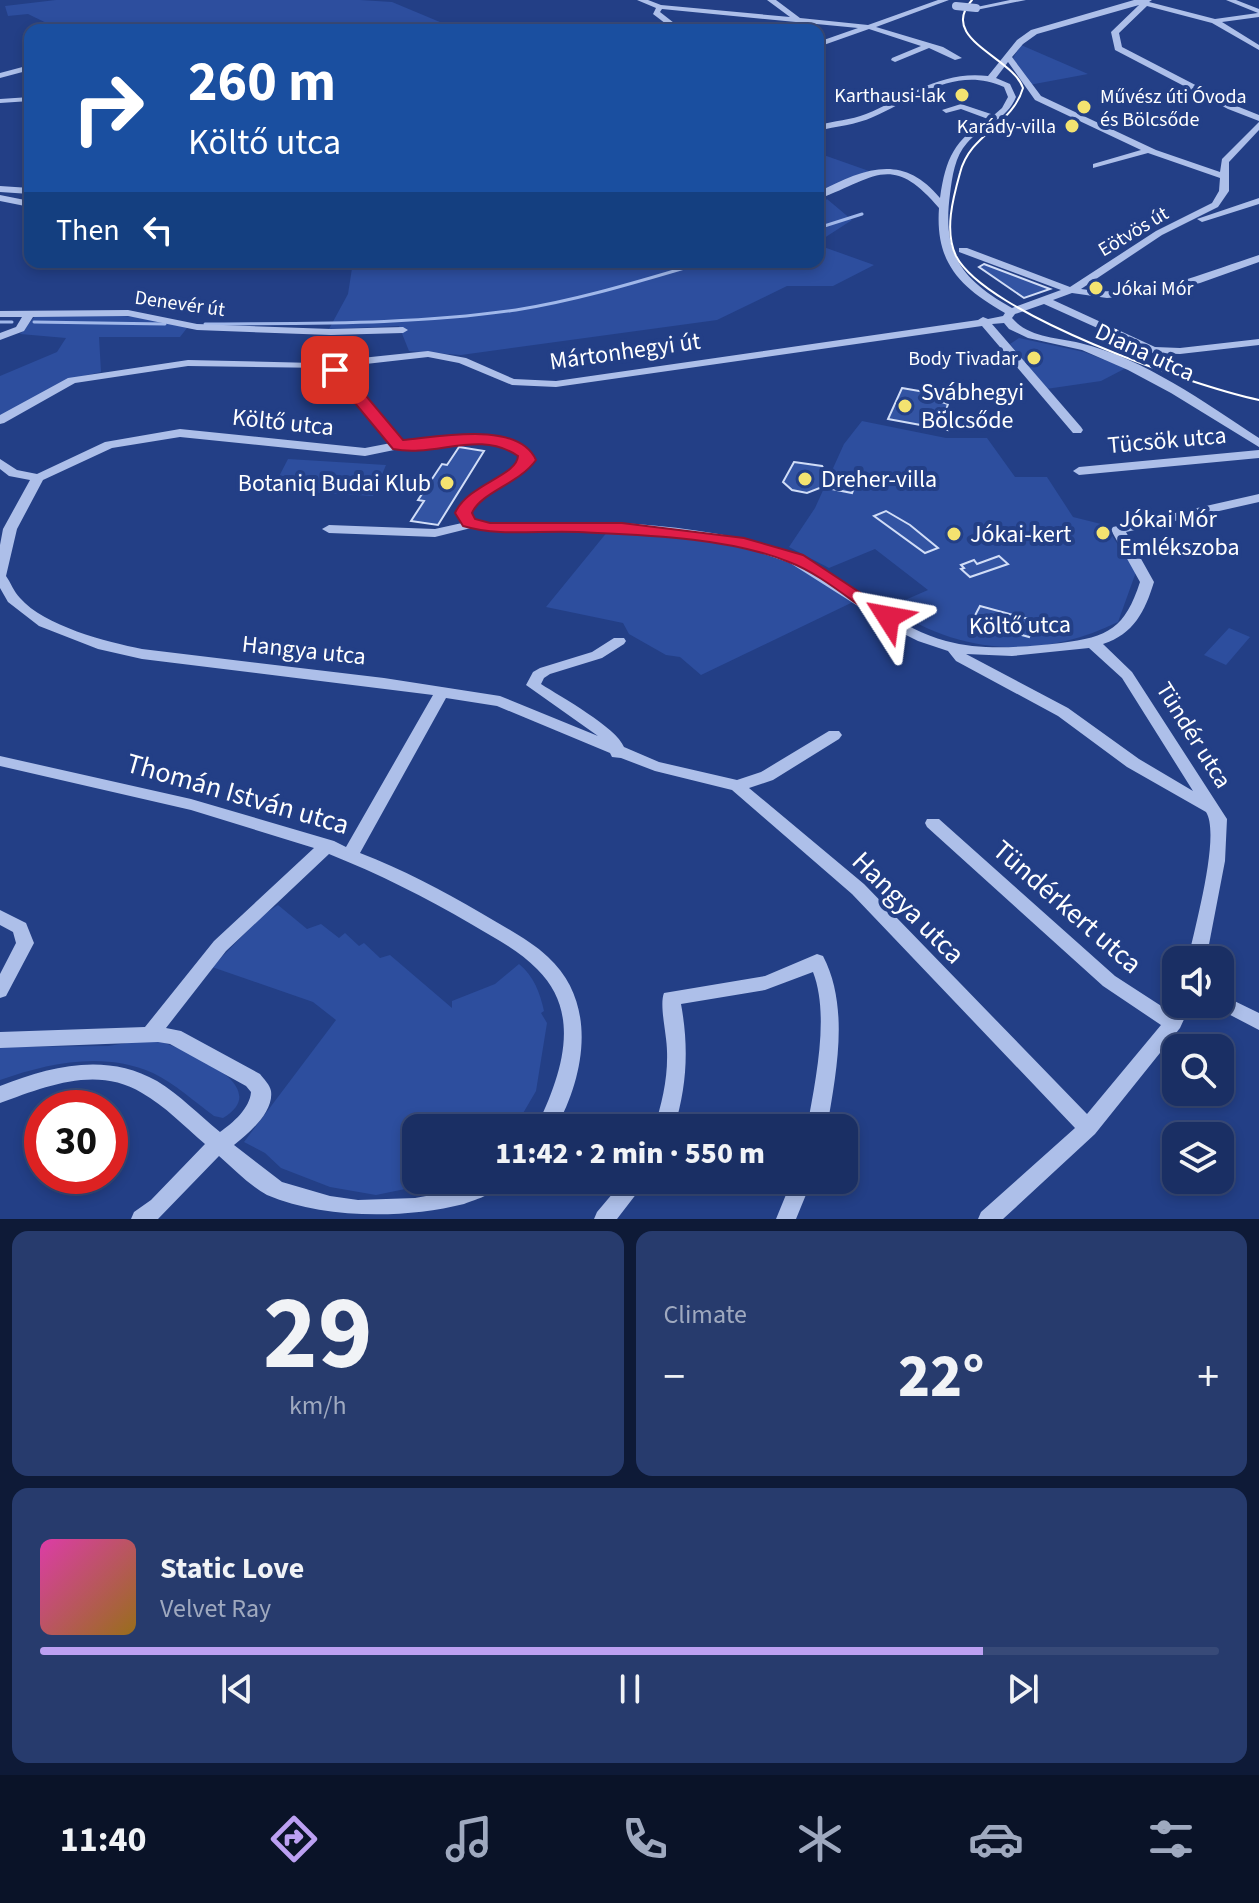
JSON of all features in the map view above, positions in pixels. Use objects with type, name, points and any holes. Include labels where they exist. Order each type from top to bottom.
[{"type":"street","points":[[641,0],[660,7],[869,27],[929,45],[958,58]]},
{"type":"street","points":[[771,0],[796,19]]},
{"type":"street","points":[[919,0],[976,8],[1022,0]]},
{"type":"street","points":[[1230,0],[1259,13]]},
{"type":"street","points":[[1141,1],[1144,6],[1141,13],[1115,32],[1118,48],[1231,107],[1259,118]]},
{"type":"street","points":[[991,78],[1010,59],[1022,40],[1041,29],[1141,1],[1215,21],[1259,48]]},
{"type":"street","points":[[824,43],[941,2]]},
{"type":"street","points":[[660,7],[656,12],[671,24]]},
{"type":"street","points":[[1215,21],[1259,13]]},
{"type":"street","points":[[895,60],[929,45]]},
{"type":"street","points":[[1010,59],[1024,74],[1033,95],[1190,168],[1224,176]]},
{"type":"street","points":[[0,76],[24,69]]},
{"type":"street","points":[[824,127],[868,116],[931,87],[971,78],[991,78],[1007,86],[1012,97],[1007,108],[992,117],[961,106],[946,110]]},
{"type":"street","points":[[0,101],[24,99]]},
{"type":"street","name":"Diana utca","points":[[992,117],[976,127],[957,149],[943,207],[943,247],[950,261],[978,291],[1009,315],[1019,329],[1084,347],[1163,381],[1259,443]]},
{"type":"street","name":"Eötvös út","points":[[983,320],[1009,315],[1074,289],[1144,242],[1220,200],[1229,155],[1255,133],[1259,125]]},
{"type":"street","points":[[1096,166],[1150,150]]},
{"type":"street","points":[[824,193],[869,171],[888,170],[908,175],[931,190],[943,207]]},
{"type":"street","points":[[0,189],[24,191]]},
{"type":"street","points":[[0,198],[24,203]]},
{"type":"street","points":[[1185,221],[1259,201]]},
{"type":"street","points":[[963,250],[1085,293],[1185,284],[1259,258]]},
{"type":"street","points":[[1044,300],[1153,350],[1173,352],[1259,342]]},
{"type":"street","name":"Denevér út","points":[[0,314],[128,313],[197,327],[331,332],[403,330]]},
{"type":"street","points":[[0,337],[20,329],[29,314]]},
{"type":"street","points":[[983,320],[1077,430]]},
{"type":"street","name":"Mártonhegyi út","points":[[0,420],[65,383],[90,376],[188,363],[331,365],[428,354],[462,360],[512,382],[556,384],[983,320]]},
{"type":"street","points":[[331,365],[399,445]]},
{"type":"street","name":"Költő utca","points":[[38,478],[87,453],[159,434],[208,436],[346,452],[481,438],[509,443],[525,454],[528,460],[519,472],[469,501],[463,513],[473,524],[489,529],[555,526],[682,533],[775,550],[819,570],[907,630],[953,647],[991,653],[1094,644],[1115,638],[1125,629],[1147,582],[1118,530],[1259,498]]},
{"type":"street","name":"Tücsök utca","points":[[1079,471],[1259,454]]},
{"type":"street","points":[[0,463],[13,473],[38,478]]},
{"type":"street","name":"Hangya utca","points":[[38,478],[10,529],[0,577],[15,602],[44,623],[103,646],[142,654],[500,701],[618,753],[655,766],[737,786],[858,889],[1088,1128]]},
{"type":"street","points":[[329,529],[435,533],[473,524]]},
{"type":"street","name":"Hangya utca","points":[[618,753],[616,744],[606,734],[533,685],[538,675],[545,671],[597,655],[619,641]]},
{"type":"street","name":"Tündér utca","points":[[1094,644],[1127,675],[1208,808],[1219,819],[1220,833],[1200,946]]},
{"type":"street","points":[[953,647],[961,658],[1063,712],[1144,770],[1208,808]]},
{"type":"street","points":[[351,854],[442,692]]},
{"type":"street","points":[[737,786],[767,776],[834,735]]},
{"type":"street","name":"Thomán István utca","points":[[0,761],[244,818],[328,845],[398,873],[465,910],[543,962],[556,979],[571,1018],[573,1053],[566,1088],[553,1114]]},
{"type":"street","name":"Tündérkert utca","points":[[933,823],[1109,981],[1173,1023]]},
{"type":"street","points":[[150,1034],[220,946],[328,845]]},
{"type":"street","points":[[0,917],[20,928],[25,943],[0,991]]},
{"type":"street","points":[[669,1114],[677,1070],[678,1031],[671,998],[769,984],[794,976],[817,961],[829,995],[820,1114]]},
{"type":"street","points":[[1234,1009],[1259,1022]]},
{"type":"street","points":[[988,1219],[1088,1128],[1175,1018]]},
{"type":"street","points":[[0,1040],[150,1034],[174,1037],[253,1080],[261,1090],[260,1105],[236,1132],[206,1154],[158,1207],[141,1219]]},
{"type":"street","points":[[0,1095],[35,1080],[78,1070],[129,1077],[162,1095],[275,1188],[298,1200],[341,1214],[419,1213],[447,1206],[469,1194]]},
{"type":"street","points":[[604,1219],[625,1194]]},
{"type":"street","points":[[786,1219],[796,1194]]},
{"type":"shaded area","points":[[56,0],[360,0],[392,2],[445,24],[49,24],[28,14],[8,16],[5,6]]},
{"type":"shaded area","points":[[1021,45],[1088,74],[1029,85],[1013,58]]},
{"type":"shaded area","points":[[824,155],[869,171],[824,193]]},
{"type":"shaded area","points":[[827,199],[852,220],[824,238],[824,202]]},
{"type":"shaded area","points":[[824,247],[874,265],[833,286],[787,286],[717,320],[461,355],[409,351],[399,326],[329,329],[348,294],[352,268],[824,268]]},
{"type":"shaded area","points":[[35,316],[141,317],[187,328],[180,337],[99,337],[101,372],[66,380],[0,420],[0,376],[57,352],[66,338],[20,334]]},
{"type":"shaded area","points":[[1019,338],[1084,352],[1126,368],[1101,381],[1046,389],[1010,344]]},
{"type":"shaded area","name":"Jókai-kert","points":[[862,421],[946,438],[987,438],[1015,477],[1047,477],[1073,517],[1105,525],[1136,572],[1118,622],[1089,634],[1030,647],[973,643],[916,623],[889,607],[928,590],[875,549],[829,568],[789,547],[815,508],[844,444]]},
{"type":"shaded area","points":[[288,459],[386,465],[373,496],[272,490]]},
{"type":"shaded area","points":[[608,531],[705,539],[777,554],[797,563],[853,602],[701,675],[680,657],[666,655],[629,634],[623,623],[546,607]]},
{"type":"shaded area","points":[[1229,628],[1250,637],[1226,665],[1204,655]]},
{"type":"shaded area","points":[[278,905],[307,929],[321,924],[339,938],[345,933],[359,946],[364,943],[380,958],[390,955],[452,1008],[452,1001],[495,984],[519,964],[538,991],[544,1011],[541,1013],[547,1023],[536,1091],[523,1114],[402,1114],[402,1190],[376,1195],[330,1187],[281,1168],[265,1153],[244,1142],[336,1020],[313,1002],[212,967],[263,915]]},
{"type":"shaded area","points":[[153,1039],[183,1050],[218,1069],[232,1081],[239,1093],[237,1105],[223,1118],[214,1116],[161,1077],[115,1062],[76,1062],[0,1080],[0,1047],[108,1046]]},
{"type":"building","points":[[984,264],[1050,289],[1024,298],[979,267]]},
{"type":"building","name":"Svábhegyi Bölcsőde","points":[[902,388],[925,392],[923,396],[948,404],[945,413],[954,415],[948,430],[888,419]]},
{"type":"building","name":"Botaniq Budai Klub","points":[[459,447],[484,451],[438,525],[411,521],[424,501],[418,500],[442,464],[447,465]]},
{"type":"building","points":[[794,462],[822,466],[825,471],[859,475],[852,493],[822,487],[807,493],[792,490],[783,482]]},
{"type":"building","points":[[886,511],[910,525],[938,548],[925,553],[874,516]]},
{"type":"building","points":[[999,556],[1008,564],[970,577],[961,569],[964,568],[961,565],[974,560],[977,564]]},
{"type":"building","points":[[980,606],[1036,621],[1029,637],[972,621]]},
{"type":"waterway","points":[[824,226],[862,214]]},
{"type":"waterway","points":[[205,324],[361,322],[477,315],[564,301],[684,268]]},
{"type":"waterway","points":[[0,322],[12,322]]},
{"type":"waterway","points":[[34,322],[165,324]]},
{"type":"tram line","points":[[972,0],[964,14],[964,26],[970,37],[1017,77],[1023,88],[1010,112],[965,159],[951,214],[952,246],[956,256],[975,278],[1007,301],[1048,323],[1142,364],[1259,400]]},
{"type":"place","name":"Karthausi-lak","points":[[962,95]]},
{"type":"place","name":"Művész úti Óvoda és Bölcsőde","points":[[1084,107]]},
{"type":"place","name":"Karády-villa","points":[[1072,126]]},
{"type":"place","name":"Jókai Mór","points":[[1096,288]]},
{"type":"place","name":"Body Tivadar","points":[[1034,358]]},
{"type":"place","name":"Svábhegyi Bölcsőde","points":[[905,406]]},
{"type":"place","name":"Dreher-villa","points":[[805,479]]},
{"type":"place","name":"Botaniq Budai Klub","points":[[447,483]]},
{"type":"place","name":"Jókai Mór Emlékszoba","points":[[1103,533]]},
{"type":"place","name":"Jókai-kert","points":[[954,534]]},
{"type":"route","points":[[335,370],[399,445],[481,438],[509,443],[525,454],[528,460],[519,472],[493,484],[469,501],[463,513],[469,523],[489,529],[555,526],[622,529],[708,536],[744,543],[797,558],[888,617]]}]
